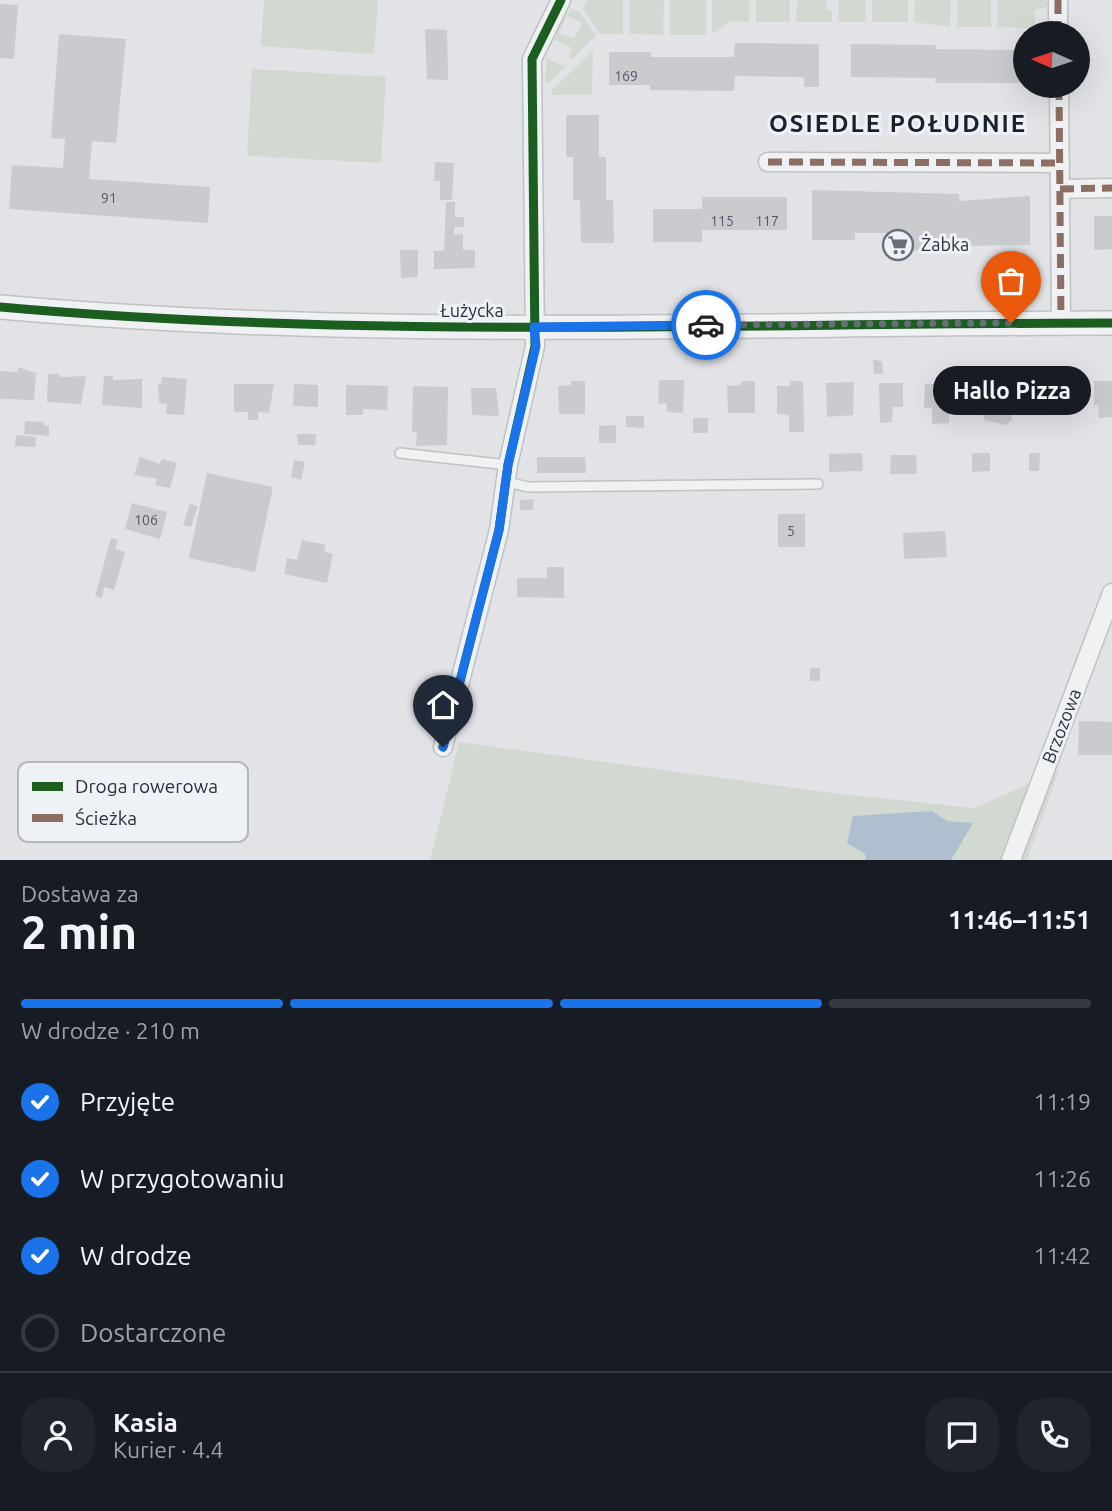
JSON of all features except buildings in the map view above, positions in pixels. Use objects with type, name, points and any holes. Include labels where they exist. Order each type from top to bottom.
[{"type":"street","points":[[443,747],[499,530],[507,473],[536,346],[532,59],[561,0]]},
{"type":"street","points":[[1058,0],[1058,21]]},
{"type":"street","points":[[1059,98],[1061,323]]},
{"type":"street","points":[[768,162],[1060,163]]},
{"type":"street","points":[[1060,189],[1112,188]]},
{"type":"street","name":"Łużycka","points":[[0,307],[291,326],[1112,323]]},
{"type":"street","name":"Brzozowa","points":[[1011,860],[1112,593]]},
{"type":"lane","points":[[400,453],[507,473],[528,487],[818,484]]},
{"type":"shaded area","points":[[264,0],[378,0],[374,54],[261,46]]},
{"type":"shaded area","points":[[587,0],[623,0],[623,34],[600,34],[583,9]]},
{"type":"shaded area","points":[[629,0],[664,0],[663,35],[629,34]]},
{"type":"shaded area","points":[[670,0],[706,0],[706,35],[670,35]]},
{"type":"shaded area","points":[[712,0],[749,0],[749,22],[731,21],[712,34]]},
{"type":"shaded area","points":[[756,0],[790,0],[790,22],[756,22]]},
{"type":"shaded area","points":[[797,0],[826,0],[827,10],[832,10],[832,22],[796,22]]},
{"type":"shaded area","points":[[839,0],[865,0],[866,22],[838,22]]},
{"type":"shaded area","points":[[872,0],[908,0],[908,22],[872,22]]},
{"type":"shaded area","points":[[915,0],[951,0],[950,27],[914,22]]},
{"type":"shaded area","points":[[957,0],[991,0],[991,27],[957,27]]},
{"type":"shaded area","points":[[997,0],[1047,0],[1048,7],[1035,10],[1035,21],[1013,21],[1013,27],[997,27]]},
{"type":"shaded area","points":[[571,8],[580,13],[596,35],[572,59],[569,57],[572,48],[553,39],[563,17],[566,18],[559,33],[574,39],[582,23],[567,16]]},
{"type":"shaded area","points":[[593,51],[592,95],[551,95],[552,90]]},
{"type":"shaded area","points":[[547,58],[563,66],[568,63],[548,84],[545,82]]},
{"type":"shaded area","points":[[252,69],[386,77],[381,163],[247,156]]},
{"type":"shaded area","points":[[459,742],[832,793],[974,808],[1059,771],[1027,860],[430,860]]},
{"type":"water","points":[[932,811],[947,821],[973,823],[951,860],[866,860],[865,854],[847,843],[853,816]]},
{"type":"marked path","points":[[1058,0],[1058,21]]},
{"type":"marked path","points":[[1059,98],[1061,323]]},
{"type":"marked path","points":[[768,162],[1060,163]]},
{"type":"marked path","points":[[1060,189],[1112,188]]},
{"type":"cycle path","points":[[443,747],[499,530],[508,465],[535,346],[532,59],[561,0]]},
{"type":"cycle path","points":[[0,307],[139,317],[417,327],[1112,323]]},
{"type":"way so far","points":[[706,325],[1011,323]]},
{"type":"place","name":"Żabka","points":[[898,245]]},
{"type":"place","name":"Hallo Pizza","points":[[1011,323]]},
{"type":"district","name":"OSIEDLE POŁUDNIE","points":[[898,124]]},
{"type":"route","points":[[443,747],[499,530],[508,465],[536,346],[534,327],[706,325]]}]
